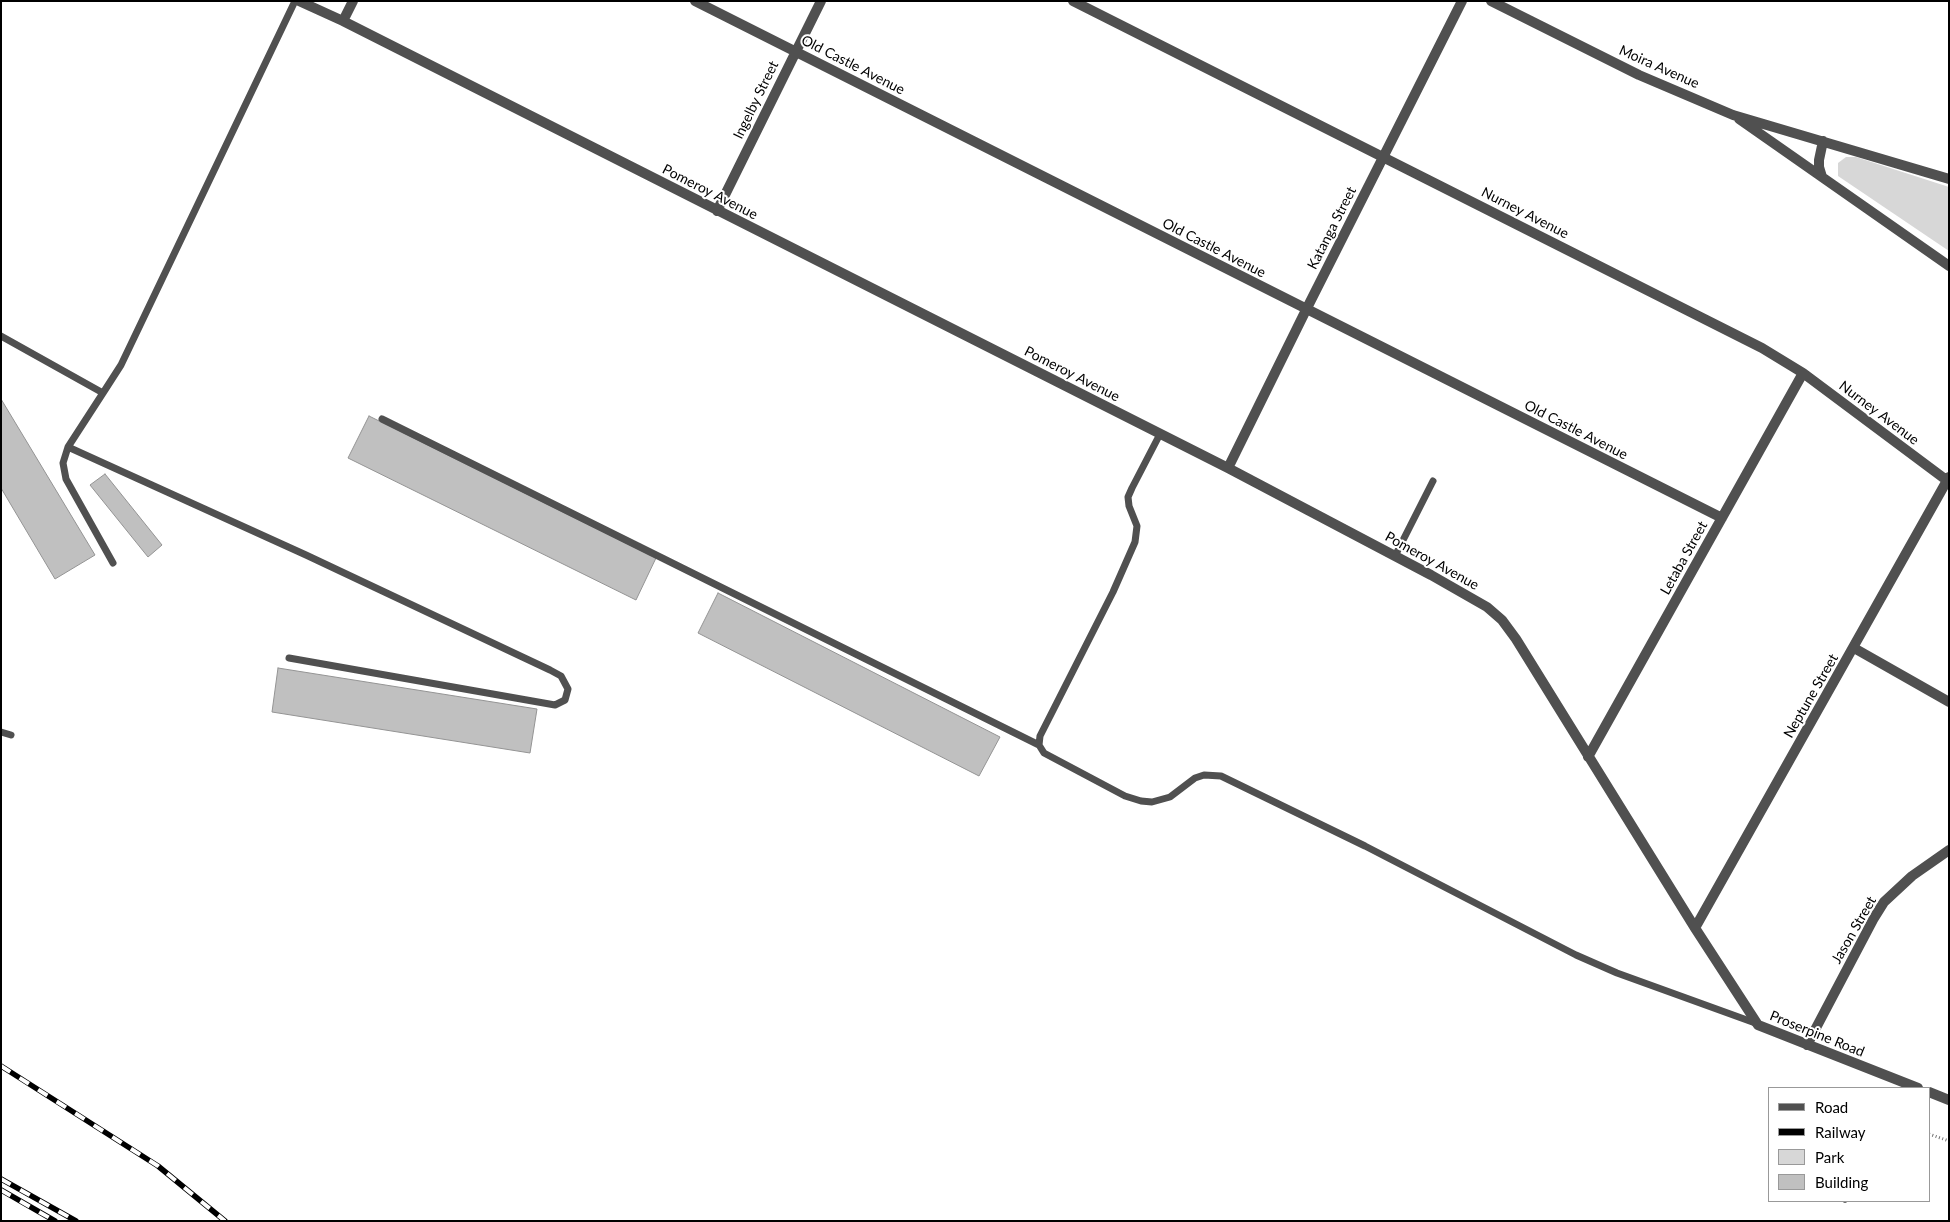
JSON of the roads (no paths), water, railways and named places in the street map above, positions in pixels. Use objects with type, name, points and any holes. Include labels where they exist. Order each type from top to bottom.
[{"type":"street","name":"Pomeroy Avenue","points":[[297,1],[343,21],[1228,468],[1488,607],[1502,620],[1544,681],[1588,757],[1694,928]]},
{"type":"street","points":[[343,21],[353,1]]},
{"type":"street","name":"Old Castle Avenue","points":[[695,1],[1722,518]]},
{"type":"street","name":"Ingelby Street","points":[[717,211],[821,1]]},
{"type":"street","name":"Nurney Avenue","points":[[1072,1],[1762,348],[1803,373],[1948,480]]},
{"type":"street","name":"Katanga Street","points":[[1228,468],[1462,1]]},
{"type":"street","name":"Moira Avenue","points":[[1490,1],[1639,75],[1733,115],[1949,179]]},
{"type":"street","points":[[1733,115],[1780,150],[1822,177],[1949,266]]},
{"type":"street","points":[[1822,177],[1819,160],[1823,142]]},
{"type":"street","name":"Letaba Street","points":[[1588,757],[1803,373]]},
{"type":"street","name":"Neptune Street","points":[[1694,928],[1948,480]]},
{"type":"street","points":[[1854,648],[1949,702]]},
{"type":"street","name":"Jason Street","points":[[1807,1045],[1884,902],[1912,876],[1949,850]]},
{"type":"street","name":"Proserpine Road","points":[[1694,928],[1758,1024],[1915,1087]]},
{"type":"street","points":[[1930,1092],[1949,1100]]},
{"type":"lane","points":[[113,563],[66,478],[63,463],[68,447],[121,365],[297,1]]},
{"type":"lane","points":[[1,336],[103,393]]},
{"type":"lane","points":[[382,419],[1039,745],[1044,753],[1057,761],[1125,796],[1152,802],[1170,797],[1195,778],[1204,775],[1221,776],[1365,846],[1576,955],[1675,995],[1758,1024]]},
{"type":"lane","points":[[1039,745],[1040,736],[1113,592],[1135,542],[1137,526],[1129,506],[1128,497],[1160,434]]},
{"type":"lane","points":[[68,447],[306,555],[550,670],[561,676],[568,689],[565,700],[555,705],[289,658]]},
{"type":"lane","points":[[1395,556],[1433,481]]},
{"type":"lane","points":[[1,732],[11,735]]},
{"type":"railway","points":[[1,1066],[158,1166],[225,1221]]},
{"type":"railway","points":[[1,1179],[76,1221]]},
{"type":"railway","points":[[1,1190],[55,1221]]}]
